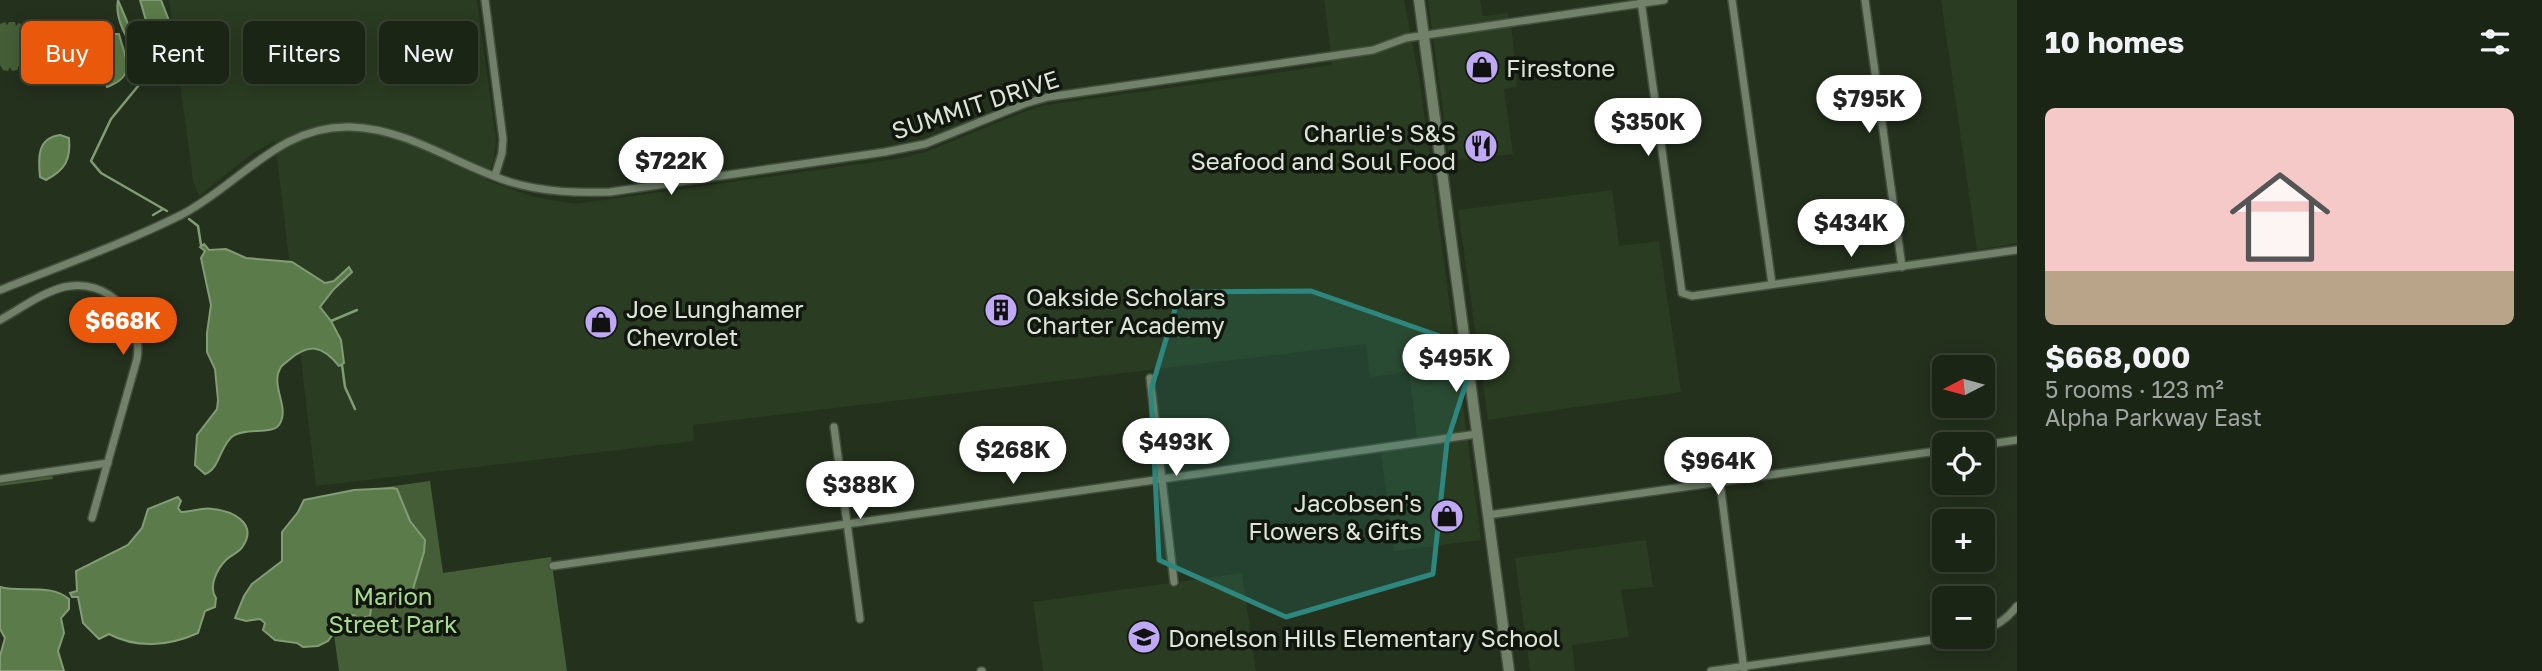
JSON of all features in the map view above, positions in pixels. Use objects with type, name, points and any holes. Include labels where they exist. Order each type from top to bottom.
[{"type":"main road","points":[[1419,0],[1509,671]]},
{"type":"street","points":[[485,0],[503,139],[495,176]]},
{"type":"street","name":"SUMMIT DRIVE","points":[[0,290],[168,221],[200,205],[271,150],[314,131],[335,127],[388,131],[495,176],[543,190],[610,192],[925,144],[1048,97],[1373,50],[1406,38],[1664,0]]},
{"type":"street","points":[[1732,0],[1772,284]]},
{"type":"street","points":[[1865,0],[1902,267]]},
{"type":"street","points":[[1642,2],[1678,280],[1682,293],[1687,296],[2017,250]]},
{"type":"street","points":[[0,320],[52,291],[71,286],[103,292],[124,308],[136,330],[138,354],[92,518]]},
{"type":"street","points":[[1150,378],[1174,583]]},
{"type":"street","points":[[834,427],[860,619]]},
{"type":"street","points":[[553,566],[1477,434]]},
{"type":"street","points":[[1995,443],[2017,440]]},
{"type":"street","points":[[1488,515],[1932,452]]},
{"type":"street","points":[[0,478],[107,463]]},
{"type":"street","points":[[1720,483],[1744,669]]},
{"type":"street","points":[[1995,625],[2009,616],[2017,606]]},
{"type":"street","points":[[1711,671],[1744,669],[1932,640]]},
{"type":"highlighted area","points":[[1311,291],[1477,349],[1447,442],[1433,574],[1286,617],[1159,560],[1151,390],[1180,292]]},
{"type":"shaded area","points":[[118,0],[127,21],[127,37],[120,24]]},
{"type":"shaded area","points":[[140,0],[161,0],[169,21],[146,21]]},
{"type":"shaded area","points":[[169,0],[477,0],[496,140],[494,159],[486,180],[534,197],[575,204],[902,158],[928,151],[1046,105],[1332,65],[1324,0],[1404,0],[1420,83],[1481,540],[1394,551],[1381,451],[1418,446],[1409,372],[1370,377],[1366,344],[693,425],[694,441],[316,486],[275,141],[253,153],[199,196],[193,181],[180,84],[229,84],[229,21],[172,21]]},
{"type":"shaded area","points":[[1428,0],[1480,0],[1483,16],[1508,13],[1517,87],[1504,89],[1513,154],[1450,161]]},
{"type":"shaded area","points":[[1941,0],[2017,0],[2017,243],[1977,250]]},
{"type":"shaded area","points":[[114,34],[119,34],[127,65],[123,77],[117,83],[107,87],[106,84],[113,84]]},
{"type":"shaded area","points":[[60,135],[69,138],[68,158],[58,172],[46,180],[40,177],[41,150],[47,140]]},
{"type":"shaded area","points":[[1612,190],[1619,246],[1659,241],[1681,392],[1488,420],[1458,210]]},
{"type":"shaded area","points":[[204,244],[209,250],[226,249],[246,258],[292,262],[325,283],[334,281],[349,267],[352,272],[320,307],[341,340],[344,363],[339,366],[321,350],[309,349],[285,363],[278,374],[277,382],[283,411],[279,425],[271,430],[238,433],[233,436],[225,445],[214,467],[205,474],[195,465],[197,435],[217,409],[218,400],[215,369],[207,352],[211,305],[201,258],[205,251],[200,247]]},
{"type":"shaded area","points":[[397,489],[410,521],[425,540],[424,552],[409,595],[387,602],[384,600],[383,606],[378,607],[375,593],[366,591],[370,616],[360,619],[354,615],[339,616],[330,626],[333,634],[328,641],[318,646],[303,647],[297,643],[275,640],[263,630],[265,623],[260,619],[246,621],[235,618],[252,584],[282,561],[282,532],[304,500],[354,490]]},
{"type":"shaded area","points":[[178,497],[181,501],[178,508],[181,512],[220,510],[235,516],[245,525],[247,538],[217,573],[213,584],[215,607],[205,611],[198,633],[176,641],[142,644],[109,634],[99,639],[83,623],[78,597],[72,597],[70,593],[77,591],[76,571],[128,545],[142,528],[148,509]]},
{"type":"shaded area","points":[[1646,540],[1653,587],[1621,590],[1629,637],[1572,645],[1575,671],[1530,671],[1515,558]]},
{"type":"shaded area","name":"Donelson Hills Elementary School","points":[[1242,573],[1256,671],[1043,671],[1033,602]]},
{"type":"shaded area","points":[[0,587],[53,591],[69,599],[69,609],[61,618],[64,633],[58,651],[64,671],[0,671],[0,656],[5,638],[0,629]]},
{"type":"green space","points":[[0,24],[21,24],[21,67],[18,66],[18,70],[12,71],[10,67],[8,71],[3,70],[0,65]]},
{"type":"green space","points":[[52,475],[53,479],[0,486],[0,483]]},
{"type":"green space","name":"Marion Street Park","points":[[430,481],[443,573],[551,557],[567,671],[339,671],[315,497]]},
{"type":"waterway","points":[[140,84],[111,119],[91,161],[101,173],[167,211]]},
{"type":"waterway","points":[[153,215],[163,209]]},
{"type":"waterway","points":[[189,219],[198,226],[201,245]]},
{"type":"waterway","points":[[331,321],[357,310]]},
{"type":"waterway","points":[[342,365],[345,387],[355,409]]},
{"type":"place","name":"Firestone","points":[[1482,67]]},
{"type":"place","name":"Charlie's S&S Seafood and Soul Food","points":[[1481,146]]},
{"type":"place","name":"Oakside Scholars Charter Academy","points":[[1001,310]]},
{"type":"place","name":"Joe Lunghamer Chevrolet","points":[[601,322]]},
{"type":"place","name":"Jacobsen's Flowers & Gifts","points":[[1447,516]]},
{"type":"place","name":"Donelson Hills Elementary School","points":[[1144,637]]}]
